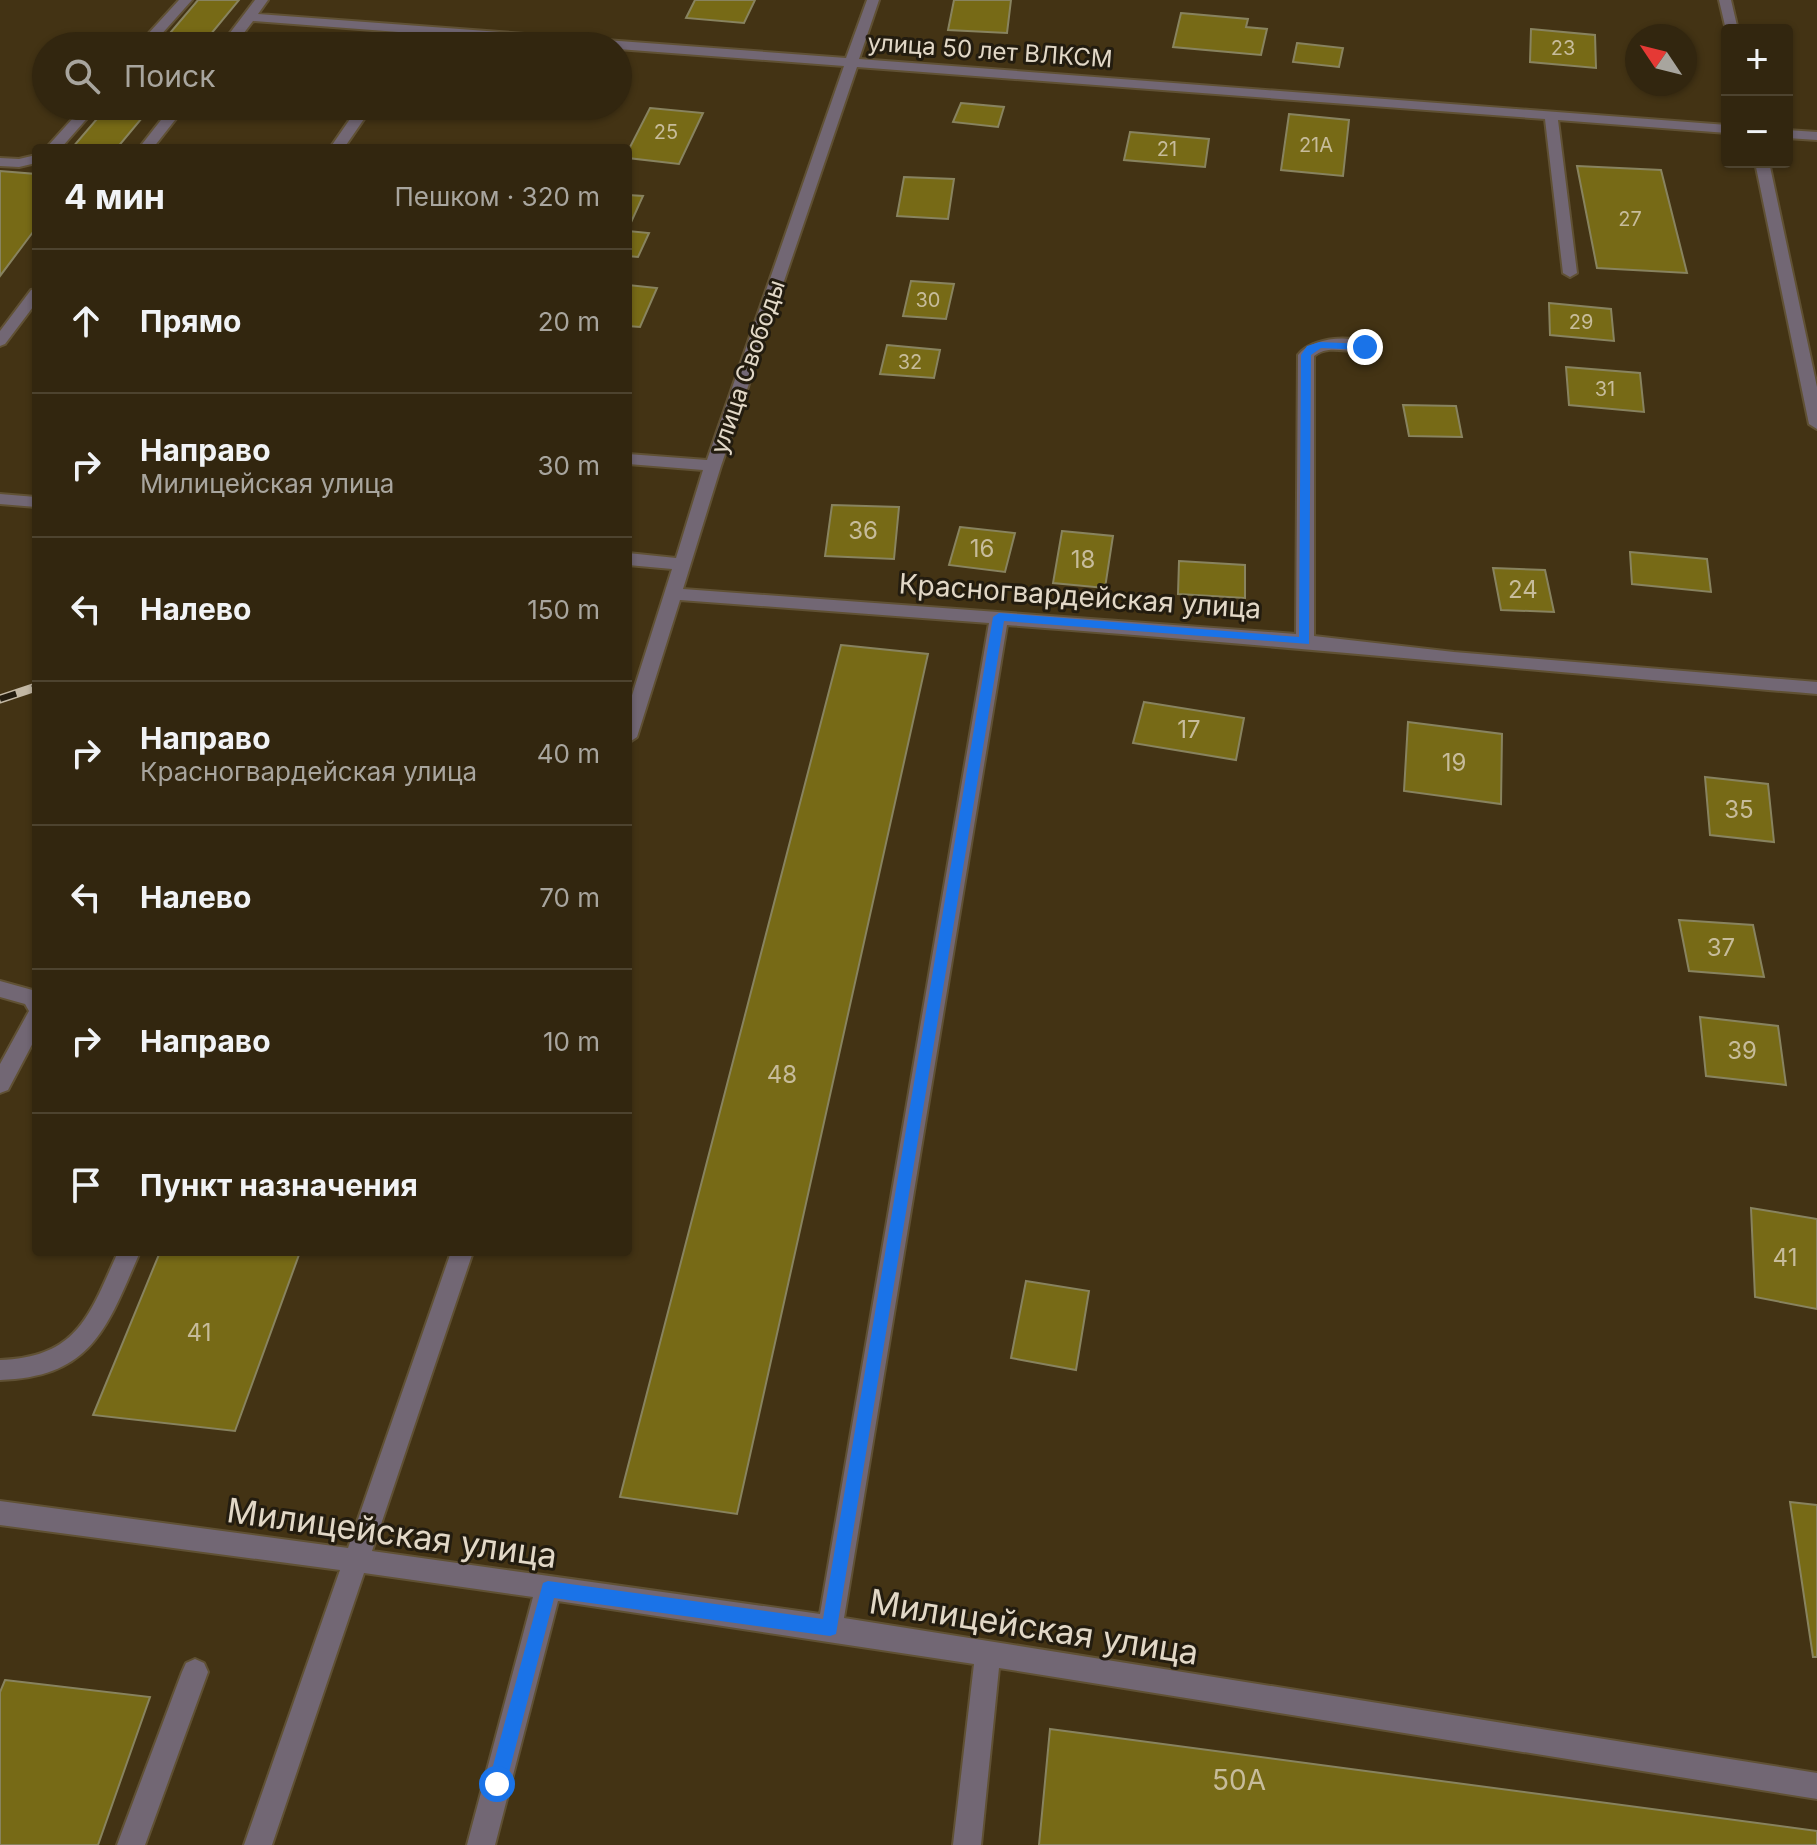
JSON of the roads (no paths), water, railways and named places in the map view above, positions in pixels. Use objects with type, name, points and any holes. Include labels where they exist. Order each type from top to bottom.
[{"type":"street","points":[[157,32],[186,0]]},
{"type":"street","points":[[238,32],[262,0]]},
{"type":"street","name":"улица Свободы","points":[[632,724],[713,466],[854,63],[873,0]]},
{"type":"street","points":[[1725,0],[1731,24]]},
{"type":"street","name":"улица 50 лет ВЛКСМ","points":[[250,17],[444,32]]},
{"type":"street","name":"улица 50 лет ВЛКСМ","points":[[632,46],[1721,129]]},
{"type":"street","points":[[1551,116],[1570,273]]},
{"type":"street","points":[[57,144],[78,120]]},
{"type":"street","points":[[149,144],[168,120]]},
{"type":"street","points":[[340,144],[356,120]]},
{"type":"street","points":[[1793,134],[1817,136]]},
{"type":"street","points":[[0,162],[32,160]]},
{"type":"street","points":[[1764,168],[1810,353],[1817,424]]},
{"type":"street","points":[[0,341],[32,298]]},
{"type":"street","points":[[1305,641],[1306,355],[1310,348],[1320,345],[1365,347]]},
{"type":"street","points":[[632,459],[713,466]]},
{"type":"street","points":[[0,499],[32,502]]},
{"type":"street","points":[[632,559],[683,564]]},
{"type":"street","name":"Красногвардейская улица","points":[[673,594],[1305,641],[1454,658],[1817,688]]},
{"type":"street","points":[[830,1628],[999,617]]},
{"type":"street","points":[[0,989],[32,999]]},
{"type":"street","points":[[0,1084],[32,1024]]},
{"type":"street","points":[[0,1370],[28,1372],[66,1357],[93,1330],[127,1256]]},
{"type":"street","points":[[258,1845],[358,1562],[461,1256]]},
{"type":"street","name":"Милицейская улица","points":[[0,1513],[830,1628],[1817,1786]]},
{"type":"street","points":[[481,1845],[548,1589]]},
{"type":"street","points":[[967,1845],[988,1654]]},
{"type":"street","points":[[131,1845],[195,1672]]},
{"type":"railway","points":[[0,699],[32,688]]}]
